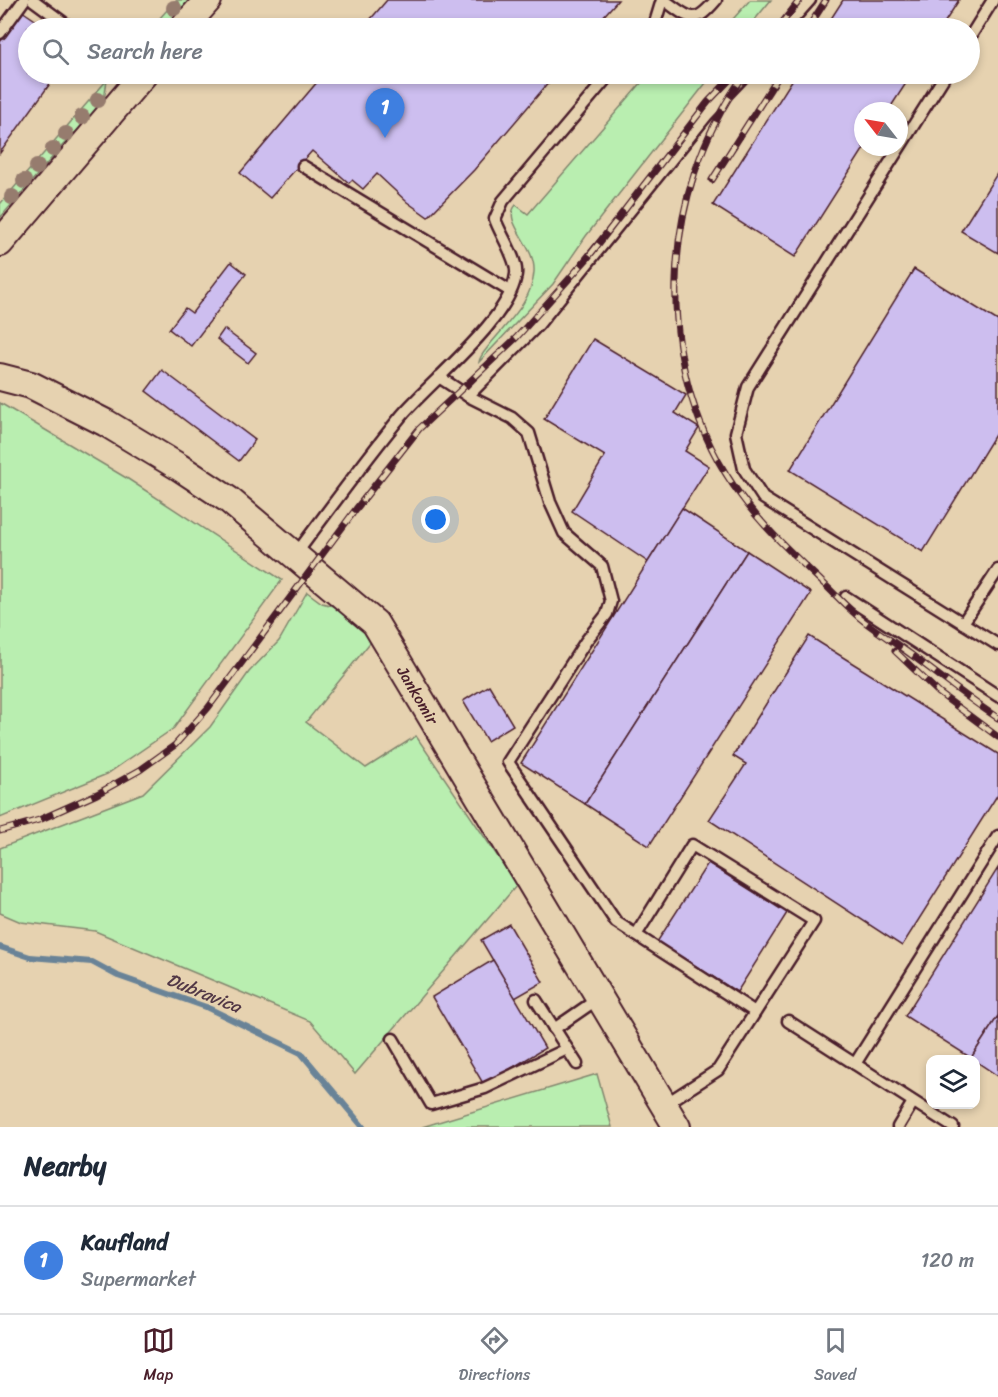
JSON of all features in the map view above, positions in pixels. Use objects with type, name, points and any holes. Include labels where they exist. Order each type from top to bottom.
[{"type":"street","points":[[192,18],[208,0]]},
{"type":"street","points":[[0,243],[129,84]]},
{"type":"street","name":"Jankomir","points":[[0,358],[31,385]]},
{"type":"street","name":"Jankomir","points":[[0,377],[31,385],[106,423],[179,467],[229,500],[375,622],[670,1116]]},
{"type":"lane","points":[[0,33],[24,0]]},
{"type":"lane","points":[[33,0],[57,18]]},
{"type":"lane","points":[[657,18],[663,0],[689,18],[696,18],[702,16],[716,0]]},
{"type":"lane","points":[[794,18],[810,0]]},
{"type":"lane","points":[[980,20],[993,0]]},
{"type":"lane","points":[[296,554],[364,461],[404,413],[480,334],[510,291],[517,273],[515,259],[501,237],[495,219],[503,201],[602,84]]},
{"type":"lane","points":[[468,396],[538,325],[707,115],[736,84]]},
{"type":"lane","points":[[940,84],[748,387],[736,433],[744,469],[763,498],[998,645]]},
{"type":"lane","points":[[303,166],[510,291]]},
{"type":"lane","points":[[439,377],[468,396],[512,418],[529,433],[550,502],[564,533],[602,566],[611,601],[608,614],[586,641],[508,762],[616,922],[755,1012]]},
{"type":"lane","points":[[963,623],[998,570]]},
{"type":"lane","points":[[846,597],[998,696]]},
{"type":"lane","points":[[855,1064],[998,836]]},
{"type":"lane","points":[[636,935],[692,845],[814,921],[718,1070],[670,1116]]},
{"type":"lane","points":[[554,1029],[600,998]]},
{"type":"lane","points":[[536,999],[577,1064]]},
{"type":"lane","points":[[788,1022],[953,1127]]},
{"type":"lane","points":[[393,1040],[431,1104],[485,1088],[567,1049]]},
{"type":"lane","points":[[898,1127],[913,1102]]},
{"type":"green space","points":[[176,0],[193,0],[177,18],[160,18]]},
{"type":"green space","points":[[750,0],[771,0],[756,18],[734,18]]},
{"type":"green space","points":[[104,84],[106,84],[104,101],[98,110],[62,146],[0,218],[0,204]]},
{"type":"green space","points":[[640,84],[705,84],[586,236],[553,284],[479,362],[529,292],[534,272],[533,262],[516,227],[513,212],[516,205],[528,214]]},
{"type":"green space","points":[[0,403],[128,479],[282,580],[174,728],[107,774],[0,818]]},
{"type":"green space","points":[[307,592],[322,603],[341,608],[373,639],[306,722],[366,768],[416,736],[517,885],[355,1074],[310,1021],[95,931],[21,922],[0,913],[0,848],[143,793],[210,727],[249,672],[279,641]]},
{"type":"green space","points":[[597,1074],[612,1127],[422,1127]]},
{"type":"building","points":[[387,0],[618,0],[602,18],[372,18]]},
{"type":"building","points":[[843,0],[959,0],[947,18],[831,18]]},
{"type":"building","points":[[22,11],[32,18],[18,18],[18,84],[50,84],[0,153],[0,42]]},
{"type":"building","points":[[316,84],[547,84],[474,170],[428,217],[407,202],[377,174],[363,189],[352,180],[349,183],[312,151],[270,198],[240,173]]},
{"type":"building","points":[[790,84],[906,84],[894,102],[854,102],[854,156],[859,156],[795,257],[713,205]]},
{"type":"building","points":[[998,172],[998,253],[961,231]]},
{"type":"building","points":[[231,262],[246,274],[191,346],[169,329],[185,308],[192,313]]},
{"type":"building","points":[[914,269],[998,321],[998,430],[923,552],[790,470]]},
{"type":"building","points":[[224,329],[256,353],[248,363],[217,339]]},
{"type":"building","points":[[593,339],[686,395],[675,413],[699,428],[685,451],[709,466],[648,562],[572,511],[605,456],[544,419]]},
{"type":"building","points":[[162,370],[255,440],[239,461],[146,391]]},
{"type":"building","points":[[682,508],[747,551],[585,804],[521,763]]},
{"type":"building","points":[[747,551],[811,593],[649,846],[585,804]]},
{"type":"building","points":[[809,636],[998,754],[998,794],[902,946],[709,820],[746,764],[733,756]]},
{"type":"building","points":[[489,685],[513,725],[487,741],[463,701]]},
{"type":"building","points":[[708,863],[787,913],[737,992],[657,942]]},
{"type":"building","points":[[998,868],[998,1016],[973,1055],[966,1055],[905,1016]]},
{"type":"building","points":[[509,924],[543,982],[515,998],[481,940]]},
{"type":"building","points":[[493,960],[545,1048],[484,1085],[432,997]]},
{"type":"building","points":[[998,1016],[998,1076],[980,1064],[980,1055],[973,1055]]},
{"type":"waterway","name":"Dubravica","points":[[0,947],[30,957],[92,962],[118,976],[206,1007],[301,1053],[363,1127]]},
{"type":"railway","points":[[786,18],[800,0]]},
{"type":"railway","points":[[814,18],[826,0]]},
{"type":"railway","points":[[0,831],[39,820],[97,794],[140,770],[175,745],[208,708],[356,509],[419,429],[516,338],[586,260],[708,102],[725,84]]},
{"type":"railway","points":[[739,84],[716,122],[694,173],[681,228],[676,284],[679,341],[691,395],[711,448],[750,508],[769,530],[848,607],[998,718]]},
{"type":"railway","points":[[712,180],[774,84]]},
{"type":"railway","points":[[895,651],[939,693],[998,737]]},
{"type":"place","name":"Kaufland","points":[[385,138]]}]
